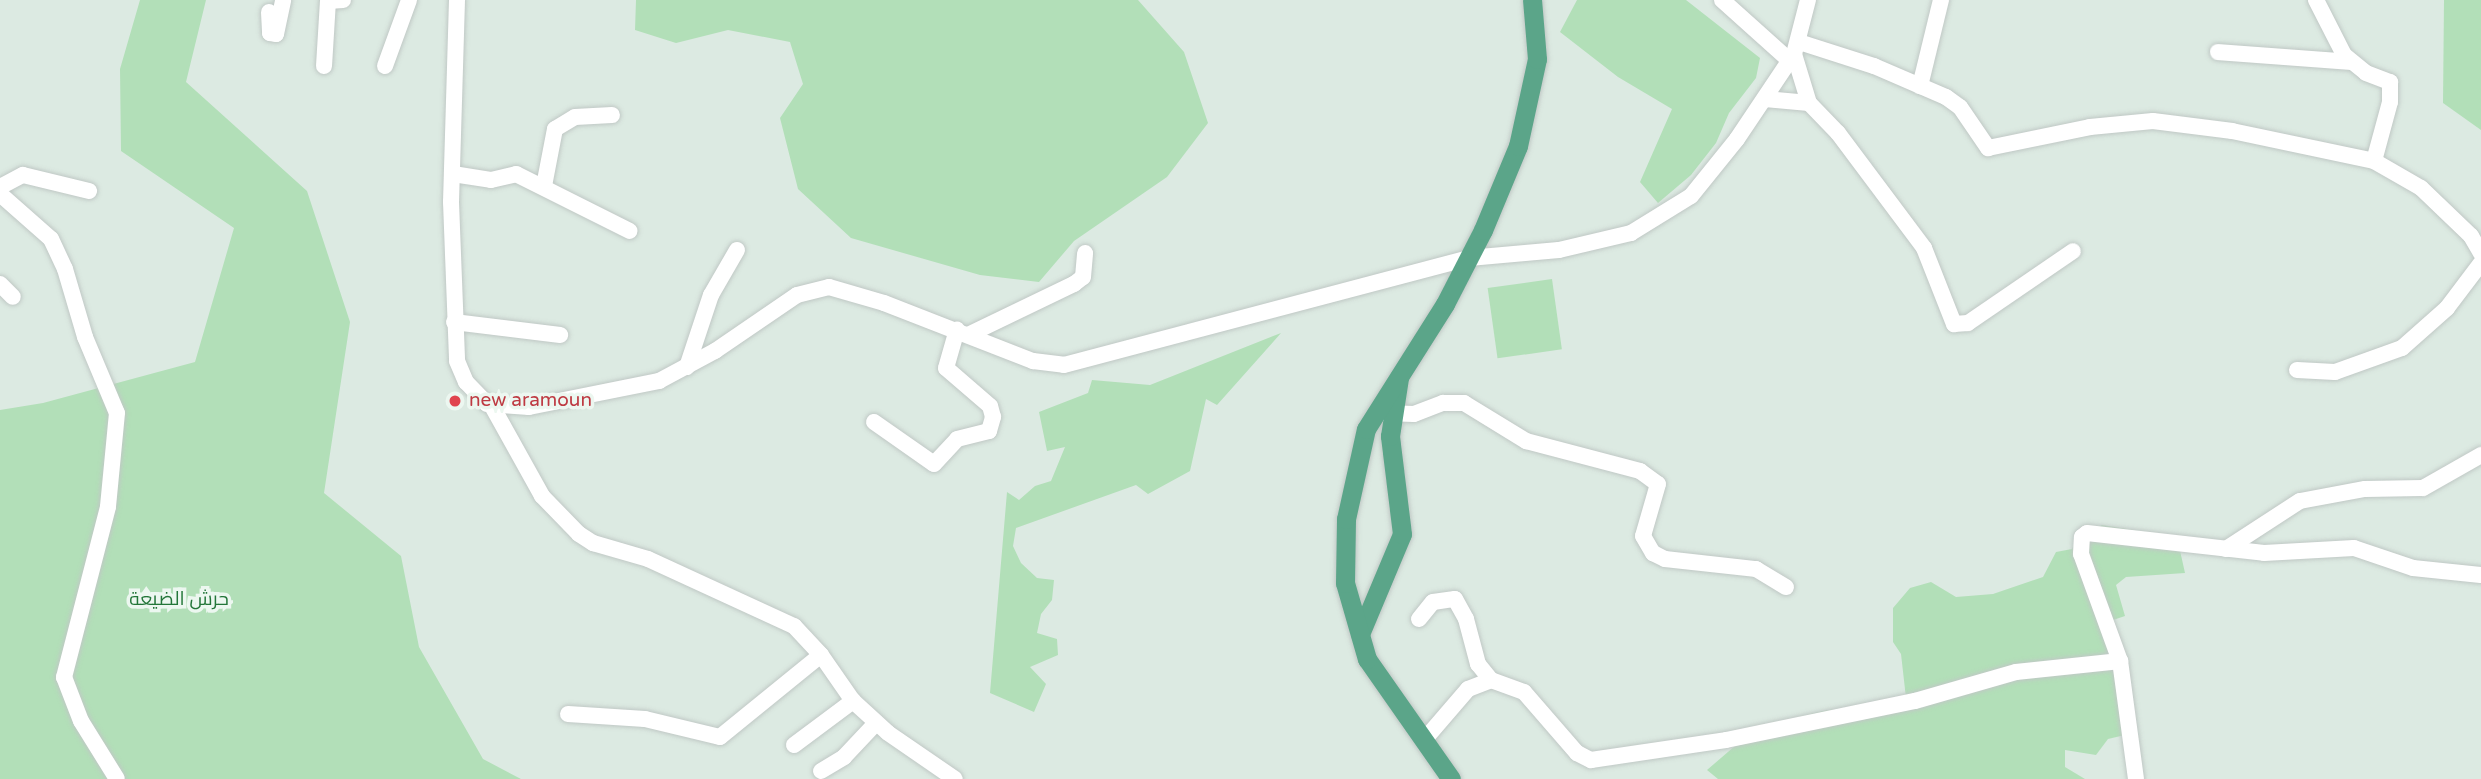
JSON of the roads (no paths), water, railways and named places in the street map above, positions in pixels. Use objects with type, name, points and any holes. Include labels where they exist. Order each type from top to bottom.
[{"type":"main road","points":[[1360,634],[1402,534],[1386,421],[1399,378],[1469,258],[1522,131],[1537,59],[1532,0]]},
{"type":"main road","points":[[1386,421],[1366,429],[1350,494],[1344,559],[1352,613],[1375,674],[1425,738],[1451,779]]},
{"type":"street","points":[[269,12],[270,33],[276,34],[283,0]]},
{"type":"street","points":[[324,66],[327,0],[343,0]]},
{"type":"street","points":[[385,66],[409,0]]},
{"type":"street","points":[[457,0],[453,174],[454,321],[457,361],[466,382],[492,406],[542,496],[579,534],[755,604],[794,626],[821,655],[853,701],[876,723],[955,779]]},
{"type":"street","points":[[1722,0],[1794,52],[1920,86],[1954,102],[1988,148],[2090,127],[2153,121],[2232,131],[2374,161],[2421,188],[2471,236],[2481,253]]},
{"type":"street","points":[[492,406],[529,407],[602,395],[659,381],[687,367],[797,295],[829,287],[963,332],[1033,361],[1064,365],[1469,258],[1524,255],[1605,241],[1654,221],[1700,188],[1765,99],[1794,52],[1808,0]]},
{"type":"street","points":[[1920,86],[1941,0]]},
{"type":"street","points":[[2316,0],[2351,62]]},
{"type":"street","points":[[1794,52],[1810,103],[1838,133],[1918,239],[1954,324],[1968,324],[2073,251]]},
{"type":"street","points":[[2218,52],[2351,62],[2390,82],[2392,90],[2374,161]]},
{"type":"street","points":[[1765,99],[1810,103]]},
{"type":"street","points":[[544,186],[555,130],[575,117],[612,115]]},
{"type":"street","points":[[453,174],[491,180],[516,174],[630,231]]},
{"type":"street","points":[[0,187],[23,175],[89,191]]},
{"type":"street","points":[[0,194],[51,239],[117,413],[108,507],[64,677],[81,721],[117,779]]},
{"type":"street","points":[[687,367],[711,295],[737,250]]},
{"type":"street","points":[[874,422],[934,464],[957,439],[989,431],[993,417],[990,406],[947,368],[963,332],[1074,284],[1083,277],[1085,253]]},
{"type":"street","points":[[2297,370],[2335,372],[2402,348],[2447,309],[2481,263]]},
{"type":"street","points":[[0,284],[13,297]]},
{"type":"street","points":[[454,321],[560,335]]},
{"type":"street","points":[[1386,421],[1443,403],[1464,404],[1526,441],[1640,471],[1658,484],[1643,536],[1653,553],[1665,559],[1756,569],[1786,587]]},
{"type":"street","points":[[2224,550],[2300,501],[2365,489],[2423,488],[2481,455]]},
{"type":"street","points":[[2136,779],[2120,661],[2081,554],[2082,537],[2105,532],[2224,550],[2291,553],[2336,546],[2413,568],[2481,575]]},
{"type":"street","points":[[1419,619],[1433,602],[1455,599],[1462,608],[1478,664],[1491,680],[1524,692],[1577,753],[1591,760],[1726,740],[1915,701],[2016,671],[2120,661]]},
{"type":"street","points":[[568,714],[645,719],[720,737],[821,655]]},
{"type":"street","points":[[1425,738],[1468,689],[1491,680]]},
{"type":"street","points":[[794,745],[853,701]]},
{"type":"street","points":[[821,771],[844,757],[876,723]]},
{"type":"place","name":"new aramoun","points":[[455,401]]},
{"type":"park label","name":"حرش الضيعة","points":[[179,600]]}]
